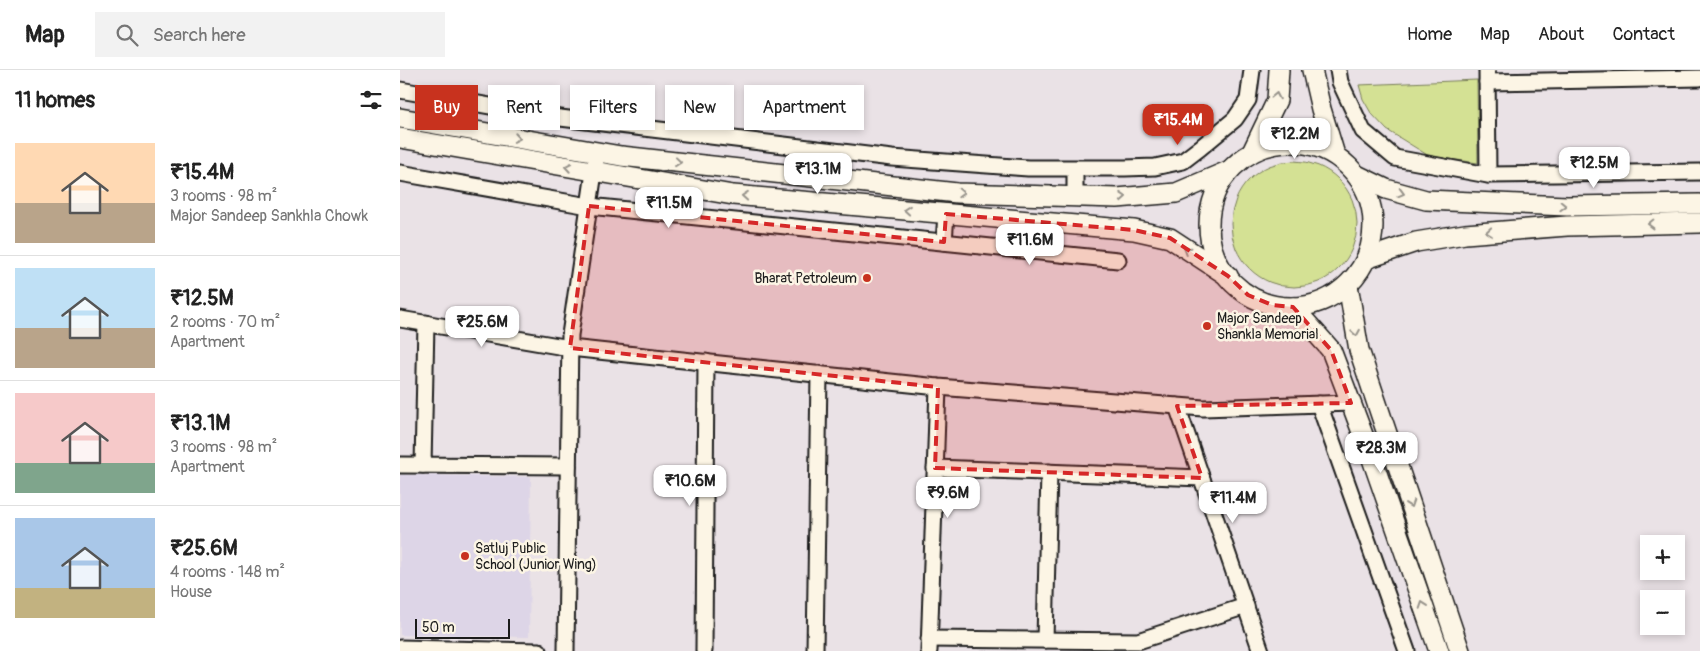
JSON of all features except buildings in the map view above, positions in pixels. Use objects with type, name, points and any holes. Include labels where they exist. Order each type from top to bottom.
[{"type":"street","points":[[400,90],[552,117],[712,138],[892,158],[1028,168],[1075,169],[1155,167],[1183,161],[1234,119],[1248,100],[1252,70]]},
{"type":"street","points":[[1252,152],[1277,100],[1279,70]]},
{"type":"street","points":[[1312,70],[1335,155]]},
{"type":"street","points":[[1338,70],[1340,82],[1363,132],[1395,158],[1488,175],[1700,172]]},
{"type":"street","points":[[1488,175],[1487,76],[1700,78]]},
{"type":"street","points":[[400,118],[598,152],[957,193],[1117,198],[1176,193],[1230,170]]},
{"type":"street","points":[[400,138],[733,195],[1143,232],[1170,238],[1228,276]]},
{"type":"street","points":[[1288,142],[1309,144],[1335,155],[1356,175],[1365,189],[1373,216],[1373,228],[1366,259],[1348,285],[1324,301],[1293,307],[1272,305],[1248,294],[1232,282],[1217,259],[1209,230],[1213,199],[1230,170],[1252,152],[1288,142]]},
{"type":"street","points":[[566,651],[570,335],[598,152]]},
{"type":"street","points":[[1075,169],[1075,196]]},
{"type":"street","points":[[400,173],[589,206],[1118,260]]},
{"type":"street","points":[[1356,175],[1386,189],[1426,200],[1567,206],[1700,204]]},
{"type":"street","points":[[944,242],[946,214]]},
{"type":"street","points":[[1366,259],[1416,242],[1464,234],[1567,226],[1700,223]]},
{"type":"street","points":[[1348,285],[1359,350],[1390,448],[1460,651]]},
{"type":"street","points":[[1293,307],[1331,350],[1439,651]]},
{"type":"street","points":[[400,318],[570,348],[938,387],[1203,408],[1351,403]]},
{"type":"street","points":[[423,465],[426,323]]},
{"type":"street","points":[[704,651],[706,362]]},
{"type":"street","points":[[815,651],[819,374]]},
{"type":"street","points":[[938,387],[929,645],[1045,640],[1140,646],[1246,606]]},
{"type":"street","points":[[1319,404],[1407,651]]},
{"type":"street","points":[[1177,406],[1261,651]]},
{"type":"street","points":[[400,465],[568,466]]},
{"type":"street","points":[[935,468],[1202,478]]},
{"type":"street","points":[[1045,640],[1049,472]]},
{"type":"street","points":[[400,648],[539,651]]},
{"type":"highlighted area","points":[[589,206],[944,242],[946,214],[1134,230],[1170,238],[1228,276],[1248,295],[1272,305],[1293,307],[1331,350],[1351,403],[1177,406],[1202,478],[935,468],[938,387],[570,348]]},
{"type":"shaded area","name":"Satluj Public School (Junior Wing)","points":[[400,475],[531,477],[529,637],[400,635]]},
{"type":"green space","points":[[1477,80],[1478,163],[1429,156],[1387,130],[1371,113],[1363,99],[1359,85]]},
{"type":"green space","points":[[1294,161],[1318,166],[1338,180],[1352,200],[1357,224],[1352,248],[1338,268],[1318,282],[1294,287],[1270,282],[1250,268],[1236,248],[1231,224],[1236,200],[1250,180],[1270,166]]},
{"type":"place","name":"Bharat Petroleum","points":[[867,278]]},
{"type":"place","name":"Major Sandeep Shankla Memorial","points":[[1207,326]]},
{"type":"place","name":"Satluj Public School (Junior Wing)","points":[[465,556]]}]
